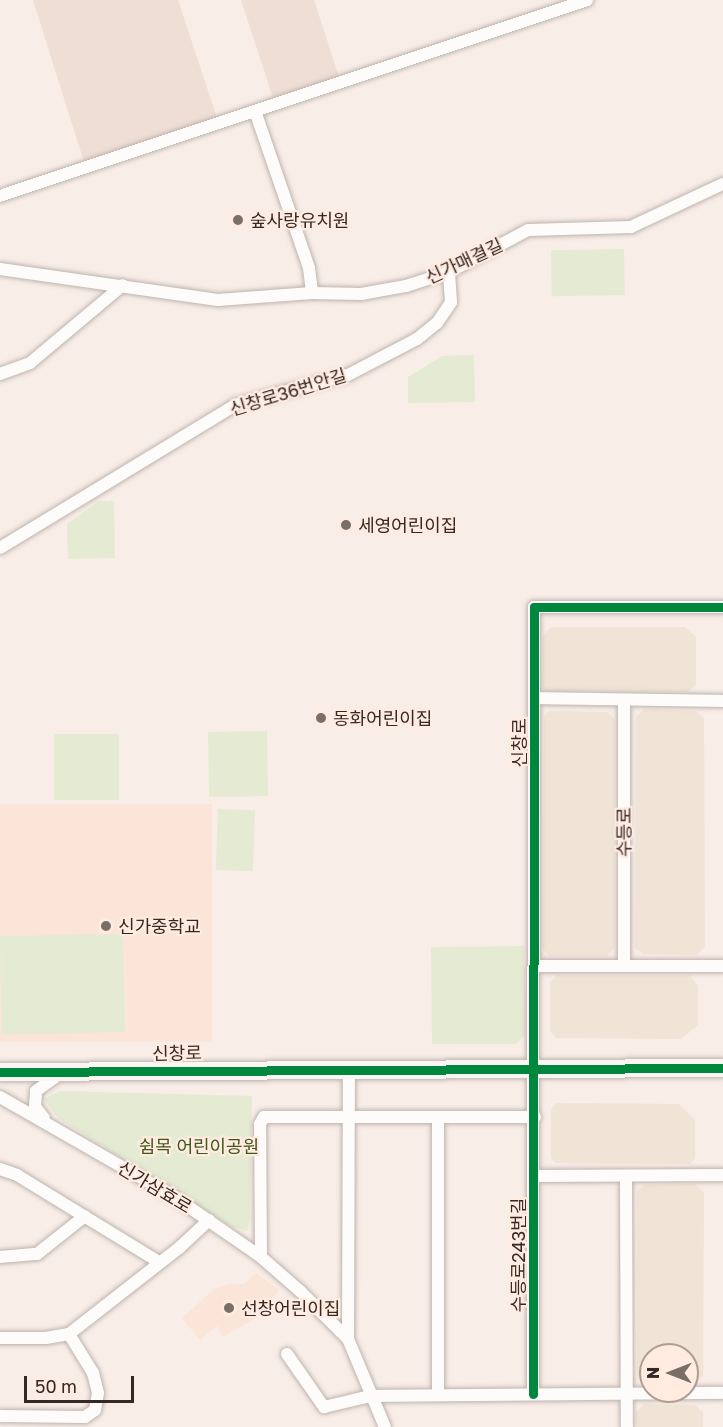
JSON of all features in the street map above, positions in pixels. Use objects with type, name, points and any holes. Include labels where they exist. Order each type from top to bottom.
[{"type":"main road","name":"신창로","points":[[0,1072],[723,1068]]},
{"type":"street","points":[[0,196],[587,0]]},
{"type":"street","points":[[255,111],[309,268],[312,293]]},
{"type":"street","name":"신가매결길","points":[[0,269],[218,300],[312,293],[361,294],[406,286],[449,272],[528,230],[631,227],[723,184]]},
{"type":"street","name":"신창로36번안길","points":[[0,548],[235,405],[348,375],[417,339],[445,315],[451,302],[449,272]]},
{"type":"street","points":[[0,374],[30,363],[123,285]]},
{"type":"street","name":"신창로","points":[[535,1068],[536,698],[534,607],[723,607]]},
{"type":"street","points":[[536,698],[723,701]]},
{"type":"street","name":"수등로","points":[[624,701],[624,964]]},
{"type":"street","points":[[535,966],[624,964],[723,966]]},
{"type":"street","name":"수등로243번길","points":[[533,1394],[535,1068]]},
{"type":"street","name":"신가삼효로","points":[[349,1070],[348,1340],[385,1427]]},
{"type":"street","points":[[47,1121],[35,1107],[36,1090],[40,1084],[64,1072]]},
{"type":"street","name":"신가삼효로","points":[[0,1097],[47,1121],[209,1220],[261,1257],[348,1340]]},
{"type":"street","points":[[261,1257],[260,1124],[271,1115],[535,1117]]},
{"type":"street","points":[[438,1117],[438,1395]]},
{"type":"street","points":[[0,1169],[17,1175],[159,1262]]},
{"type":"street","points":[[535,1176],[723,1175]]},
{"type":"street","points":[[627,1176],[627,1427]]},
{"type":"street","points":[[0,1257],[37,1254],[85,1216]]},
{"type":"street","points":[[0,1338],[46,1338],[69,1334],[209,1220]]},
{"type":"street","points":[[0,1416],[85,1417],[95,1410],[98,1393],[93,1373],[69,1334]]},
{"type":"street","points":[[287,1354],[324,1407],[370,1396],[723,1394]]},
{"type":"shaded area","points":[[33,0],[178,0],[217,118],[84,162]]},
{"type":"shaded area","points":[[241,0],[314,0],[339,77],[273,98]]},
{"type":"shaded area","points":[[552,627],[685,627],[696,637],[696,685],[688,692],[546,691],[542,687],[543,635]]},
{"type":"shaded area","points":[[645,709],[696,711],[704,719],[705,946],[697,955],[643,954],[635,948],[636,717]]},
{"type":"shaded area","points":[[549,711],[608,712],[615,720],[615,947],[607,956],[549,956],[543,949],[544,717]]},
{"type":"shaded area","name":"신가중학교","points":[[0,804],[212,804],[212,1042],[0,1042]]},
{"type":"shaded area","points":[[558,975],[690,975],[698,986],[698,1025],[681,1039],[556,1038],[550,1031],[550,982]]},
{"type":"shaded area","points":[[556,1103],[679,1104],[695,1120],[695,1158],[690,1164],[556,1163],[551,1158],[551,1110]]},
{"type":"shaded area","points":[[695,1184],[704,1193],[703,1375],[699,1380],[699,1343],[639,1343],[639,1378],[637,1376],[637,1191],[644,1185]]},
{"type":"shaded area","name":"선창어린이집","points":[[256,1273],[279,1290],[257,1317],[223,1337],[217,1326],[200,1340],[182,1318],[213,1290],[229,1284],[244,1284]]},
{"type":"shaded area","points":[[644,1404],[695,1405],[703,1412],[703,1427],[636,1427],[636,1412]]},
{"type":"green space","points":[[624,249],[625,295],[552,296],[551,250]]},
{"type":"green space","points":[[474,355],[475,402],[408,403],[408,377],[442,356]]},
{"type":"green space","points":[[99,501],[114,501],[115,558],[68,559],[67,524]]},
{"type":"green space","points":[[267,731],[268,796],[209,797],[208,732]]},
{"type":"green space","points":[[54,734],[119,734],[119,800],[54,800]]},
{"type":"green space","points":[[218,809],[255,810],[253,871],[216,870]]},
{"type":"green space","points":[[123,934],[125,1032],[2,1034],[0,936]]},
{"type":"green space","points":[[524,946],[525,1035],[516,1044],[432,1044],[431,947]]},
{"type":"green space","name":"쉼목 어린이공원","points":[[60,1091],[252,1096],[250,1218],[247,1231],[232,1227],[58,1118],[44,1099]]},
{"type":"cycle path","points":[[533,1394],[534,607],[723,607]]},
{"type":"cycle path","points":[[0,1072],[723,1068]]},
{"type":"place","name":"숲사랑유치원","points":[[238,220]]},
{"type":"place","name":"세영어린이집","points":[[346,525]]},
{"type":"place","name":"동화어린이집","points":[[321,718]]},
{"type":"place","name":"신가중학교","points":[[106,926]]},
{"type":"place","name":"선창어린이집","points":[[229,1308]]}]
